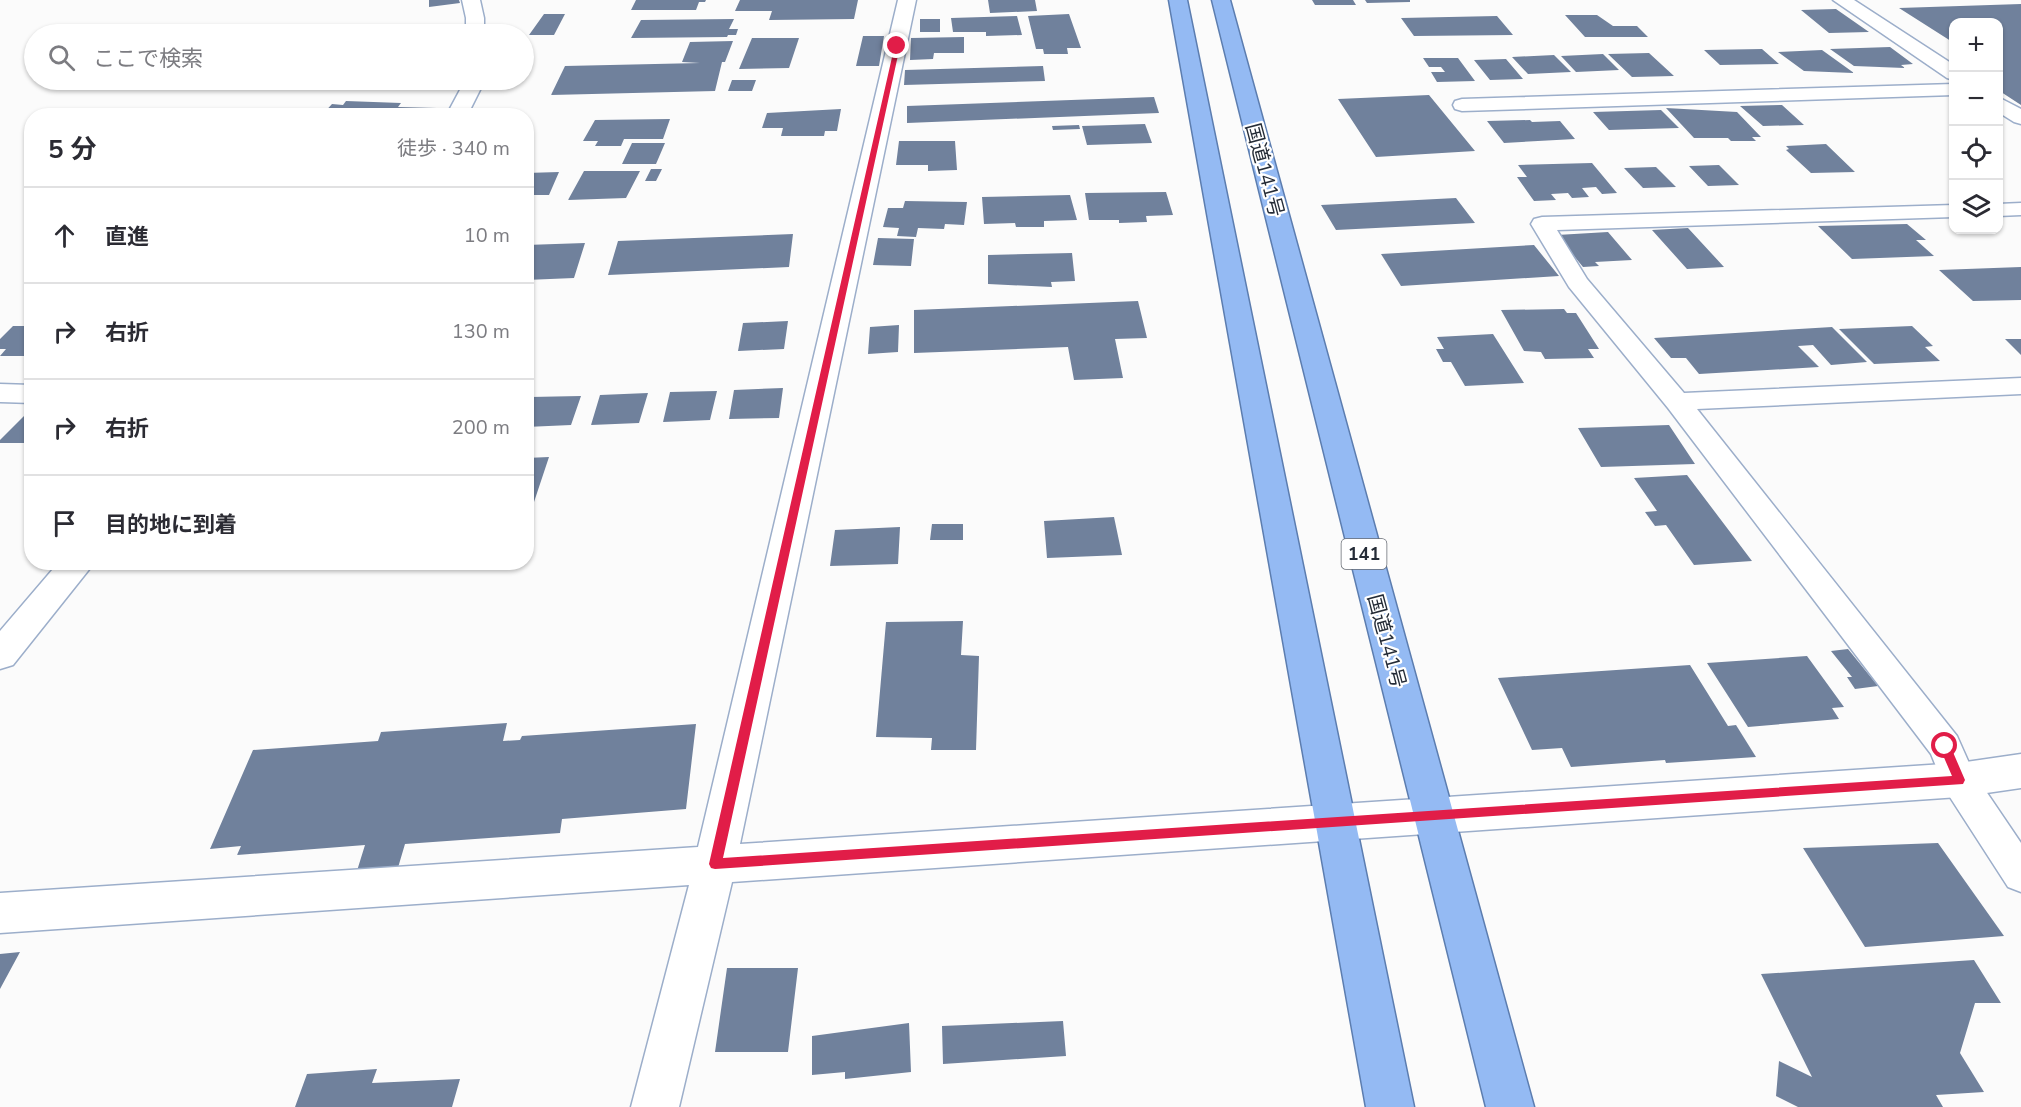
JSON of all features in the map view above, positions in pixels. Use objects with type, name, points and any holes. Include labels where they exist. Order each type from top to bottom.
[{"type":"highway","points":[[1178,0],[1390,1107]]},
{"type":"highway","name":"国道141号","points":[[1221,0],[1510,1107]]},
{"type":"street","points":[[471,0],[475,24]]},
{"type":"street","points":[[655,1107],[715,864],[907,0]]},
{"type":"street","points":[[1842,0],[1950,72]]},
{"type":"street","points":[[460,108],[470,90]]},
{"type":"street","points":[[2003,106],[2021,118]]},
{"type":"street","points":[[0,393],[24,394]]},
{"type":"street","points":[[0,656],[72,570]]},
{"type":"street","points":[[0,913],[1959,780],[2021,771]]},
{"type":"lane","points":[[1462,105],[1949,89]]},
{"type":"lane","points":[[2003,210],[2021,209]]},
{"type":"lane","points":[[1949,211],[1542,224],[1577,282],[1677,402],[1945,746],[1959,780],[2021,874]]},
{"type":"lane","points":[[1677,402],[2021,386]]},
{"type":"building","points":[[429,0],[459,0],[460,3],[429,7]]},
{"type":"building","points":[[636,0],[706,0],[699,2],[696,10],[631,10]]},
{"type":"building","points":[[740,0],[858,0],[854,19],[769,20],[772,11],[735,11]]},
{"type":"building","points":[[988,0],[1035,0],[1037,11],[990,13]]},
{"type":"building","points":[[1312,0],[1353,0],[1356,5],[1315,5]]},
{"type":"building","points":[[1365,0],[1410,0],[1410,2],[1367,3]]},
{"type":"building","points":[[2021,4],[2021,105],[2003,93],[2003,18],[1949,18],[1949,40],[1899,8]]},
{"type":"building","points":[[1836,9],[1869,32],[1829,33],[1801,10]]},
{"type":"building","points":[[544,14],[565,14],[554,35],[534,35],[534,28]]},
{"type":"building","points":[[1069,14],[1081,48],[1067,48],[1068,54],[1044,54],[1043,49],[1036,49],[1028,16]]},
{"type":"building","points":[[1565,15],[1597,15],[1613,26],[1637,26],[1648,37],[1585,37]]},
{"type":"building","points":[[1017,16],[1022,35],[986,36],[986,32],[953,32],[951,18]]},
{"type":"building","points":[[1497,16],[1513,35],[1414,36],[1401,18]]},
{"type":"building","points":[[734,19],[729,29],[738,29],[736,35],[727,37],[631,38],[641,20]]},
{"type":"building","points":[[920,19],[940,19],[940,32],[920,32]]},
{"type":"building","points":[[863,36],[884,36],[879,66],[856,66]]},
{"type":"building","points":[[964,37],[964,53],[934,53],[933,59],[910,60],[911,38]]},
{"type":"building","points":[[752,38],[799,38],[789,68],[739,69]]},
{"type":"building","points":[[733,41],[725,62],[722,62],[715,91],[551,95],[565,66],[700,63],[682,62],[690,42]]},
{"type":"building","points":[[1890,47],[1913,64],[1901,65],[1905,68],[1854,66],[1830,49]]},
{"type":"building","points":[[1762,49],[1779,64],[1720,65],[1704,50]]},
{"type":"building","points":[[1822,50],[1854,73],[1804,71],[1778,52]]},
{"type":"building","points":[[1649,53],[1674,76],[1632,77],[1608,54]]},
{"type":"building","points":[[1603,54],[1619,70],[1576,72],[1561,56]]},
{"type":"building","points":[[1554,55],[1571,72],[1528,74],[1512,57]]},
{"type":"building","points":[[1423,58],[1458,58],[1475,81],[1437,82],[1431,72],[1445,72],[1441,67],[1429,67]]},
{"type":"building","points":[[1506,59],[1523,79],[1490,80],[1474,60]]},
{"type":"building","points":[[1043,66],[1045,81],[904,85],[905,70]]},
{"type":"building","points":[[732,80],[756,80],[752,91],[728,91]]},
{"type":"building","points":[[1429,95],[1475,151],[1376,157],[1338,99]]},
{"type":"building","points":[[1154,97],[1159,113],[907,123],[907,106]]},
{"type":"building","points":[[346,101],[401,103],[398,107],[437,108],[328,108],[332,104],[343,105]]},
{"type":"building","points":[[1782,105],[1804,125],[1763,126],[1740,106]]},
{"type":"building","points":[[1666,108],[1737,112],[1761,137],[1752,137],[1756,141],[1694,138]]},
{"type":"building","points":[[841,109],[837,131],[825,131],[824,136],[781,136],[783,128],[762,128],[767,113]]},
{"type":"building","points":[[1661,110],[1679,128],[1609,130],[1593,112]]},
{"type":"building","points":[[670,119],[663,139],[624,139],[621,146],[595,146],[598,141],[583,141],[595,120]]},
{"type":"building","points":[[1530,120],[1532,122],[1560,121],[1575,139],[1504,143],[1487,121]]},
{"type":"building","points":[[1145,124],[1152,143],[1087,145],[1082,126]]},
{"type":"building","points":[[1079,125],[1080,129],[1053,130],[1052,126]]},
{"type":"building","points":[[899,141],[955,141],[957,170],[928,171],[928,165],[896,165]]},
{"type":"building","points":[[632,143],[665,143],[656,164],[622,164]]},
{"type":"building","points":[[1826,144],[1855,172],[1811,173],[1786,150],[1789,149],[1786,146]]},
{"type":"building","points":[[1592,163],[1617,193],[1602,194],[1596,187],[1582,188],[1589,197],[1572,198],[1568,193],[1551,194],[1556,200],[1534,201],[1517,177],[1527,177],[1518,165]]},
{"type":"building","points":[[1719,165],[1739,185],[1708,186],[1689,166]]},
{"type":"building","points":[[1656,167],[1676,187],[1643,188],[1624,168]]},
{"type":"building","points":[[651,169],[662,169],[656,181],[645,181]]},
{"type":"building","points":[[584,171],[640,171],[626,198],[568,200]]},
{"type":"building","points":[[559,172],[549,195],[534,195],[534,173]]},
{"type":"building","points":[[1166,192],[1173,215],[1146,216],[1147,222],[1119,223],[1119,220],[1089,220],[1085,193]]},
{"type":"building","points":[[1070,195],[1077,220],[1044,221],[1044,227],[1016,227],[1015,223],[984,224],[982,197]]},
{"type":"building","points":[[1456,198],[1475,223],[1336,230],[1321,205]]},
{"type":"building","points":[[905,201],[967,202],[964,225],[945,224],[944,229],[918,228],[916,237],[897,236],[899,228],[883,227],[888,208],[903,208]]},
{"type":"building","points":[[1907,224],[1926,240],[1916,240],[1934,256],[1852,259],[1818,226]]},
{"type":"building","points":[[1688,228],[1724,267],[1687,269],[1652,230]]},
{"type":"building","points":[[1608,232],[1632,260],[1595,262],[1599,266],[1583,267],[1557,235]]},
{"type":"building","points":[[793,234],[789,267],[608,275],[618,241]]},
{"type":"building","points":[[878,238],[914,239],[911,266],[873,265]]},
{"type":"building","points":[[585,243],[574,278],[534,280],[534,245]]},
{"type":"building","points":[[1534,245],[1559,276],[1401,286],[1381,254]]},
{"type":"building","points":[[1072,253],[1075,281],[1051,282],[1052,287],[988,284],[988,255]]},
{"type":"building","points":[[2021,267],[2021,300],[1973,301],[1939,270]]},
{"type":"building","points":[[1138,301],[1147,338],[1115,339],[1123,378],[1074,380],[1068,347],[914,353],[914,310]]},
{"type":"building","points":[[1564,309],[1567,313],[1576,313],[1599,349],[1588,349],[1594,358],[1545,359],[1541,352],[1524,351],[1501,310]]},
{"type":"building","points":[[788,321],[784,349],[738,351],[743,323]]},
{"type":"building","points":[[899,325],[898,352],[868,354],[870,327]]},
{"type":"building","points":[[13,326],[24,326],[24,356],[0,356],[6,349],[0,349],[0,339]]},
{"type":"building","points":[[1912,326],[1933,346],[1925,347],[1940,361],[1874,364],[1839,329]]},
{"type":"building","points":[[1832,327],[1867,362],[1831,365],[1813,345],[1798,346],[1819,367],[1699,374],[1686,358],[1671,358],[1654,338]]},
{"type":"building","points":[[1493,334],[1524,383],[1465,386],[1451,362],[1443,362],[1436,349],[1444,349],[1437,337]]},
{"type":"building","points":[[2005,339],[2021,339],[2021,355]]},
{"type":"building","points":[[783,388],[779,418],[729,419],[734,390]]},
{"type":"building","points":[[717,391],[710,420],[663,422],[670,392]]},
{"type":"building","points":[[648,393],[639,423],[591,425],[600,395]]},
{"type":"building","points":[[581,396],[571,425],[534,427],[534,397]]},
{"type":"building","points":[[24,416],[24,443],[0,443],[0,440]]},
{"type":"building","points":[[1669,425],[1695,464],[1601,467],[1578,428]]},
{"type":"building","points":[[549,457],[534,502],[534,458]]},
{"type":"building","points":[[1687,475],[1752,561],[1694,565],[1666,525],[1655,526],[1645,512],[1657,511],[1634,478]]},
{"type":"building","points":[[1114,517],[1122,555],[1047,558],[1044,521]]},
{"type":"building","points":[[932,524],[963,524],[963,540],[930,540]]},
{"type":"building","points":[[900,527],[898,564],[830,566],[835,530]]},
{"type":"building","points":[[963,621],[961,655],[979,656],[976,750],[931,750],[932,738],[876,737],[886,622]]},
{"type":"building","points":[[1848,649],[1878,686],[1855,689],[1847,677],[1852,677],[1831,651]]},
{"type":"building","points":[[1807,656],[1844,707],[1832,708],[1839,719],[1748,727],[1707,663]]},
{"type":"building","points":[[1690,665],[1728,726],[1736,725],[1756,757],[1666,763],[1665,760],[1571,767],[1562,748],[1532,750],[1498,678]]},
{"type":"building","points":[[507,723],[503,741],[520,740],[522,736],[696,724],[686,809],[562,819],[560,833],[405,844],[397,871],[356,874],[365,845],[237,855],[241,846],[210,849],[253,750],[378,741],[381,732]]},
{"type":"building","points":[[1938,843],[2004,936],[1865,947],[1803,848]]},
{"type":"building","points":[[20,952],[0,989],[0,954]]},
{"type":"building","points":[[1974,960],[2001,1003],[1975,1003],[1960,1053],[1984,1092],[1936,1095],[1943,1107],[1798,1107],[1776,1096],[1779,1061],[1812,1077],[1761,974]]},
{"type":"building","points":[[727,968],[798,968],[788,1052],[715,1052]]},
{"type":"building","points":[[1063,1021],[1066,1056],[943,1064],[942,1026]]},
{"type":"building","points":[[909,1023],[911,1072],[845,1079],[845,1072],[812,1075],[812,1036]]},
{"type":"building","points":[[377,1069],[372,1083],[460,1079],[452,1107],[295,1107],[307,1074]]},
{"type":"route","points":[[897,46],[715,864],[1959,780],[1945,746]]}]
